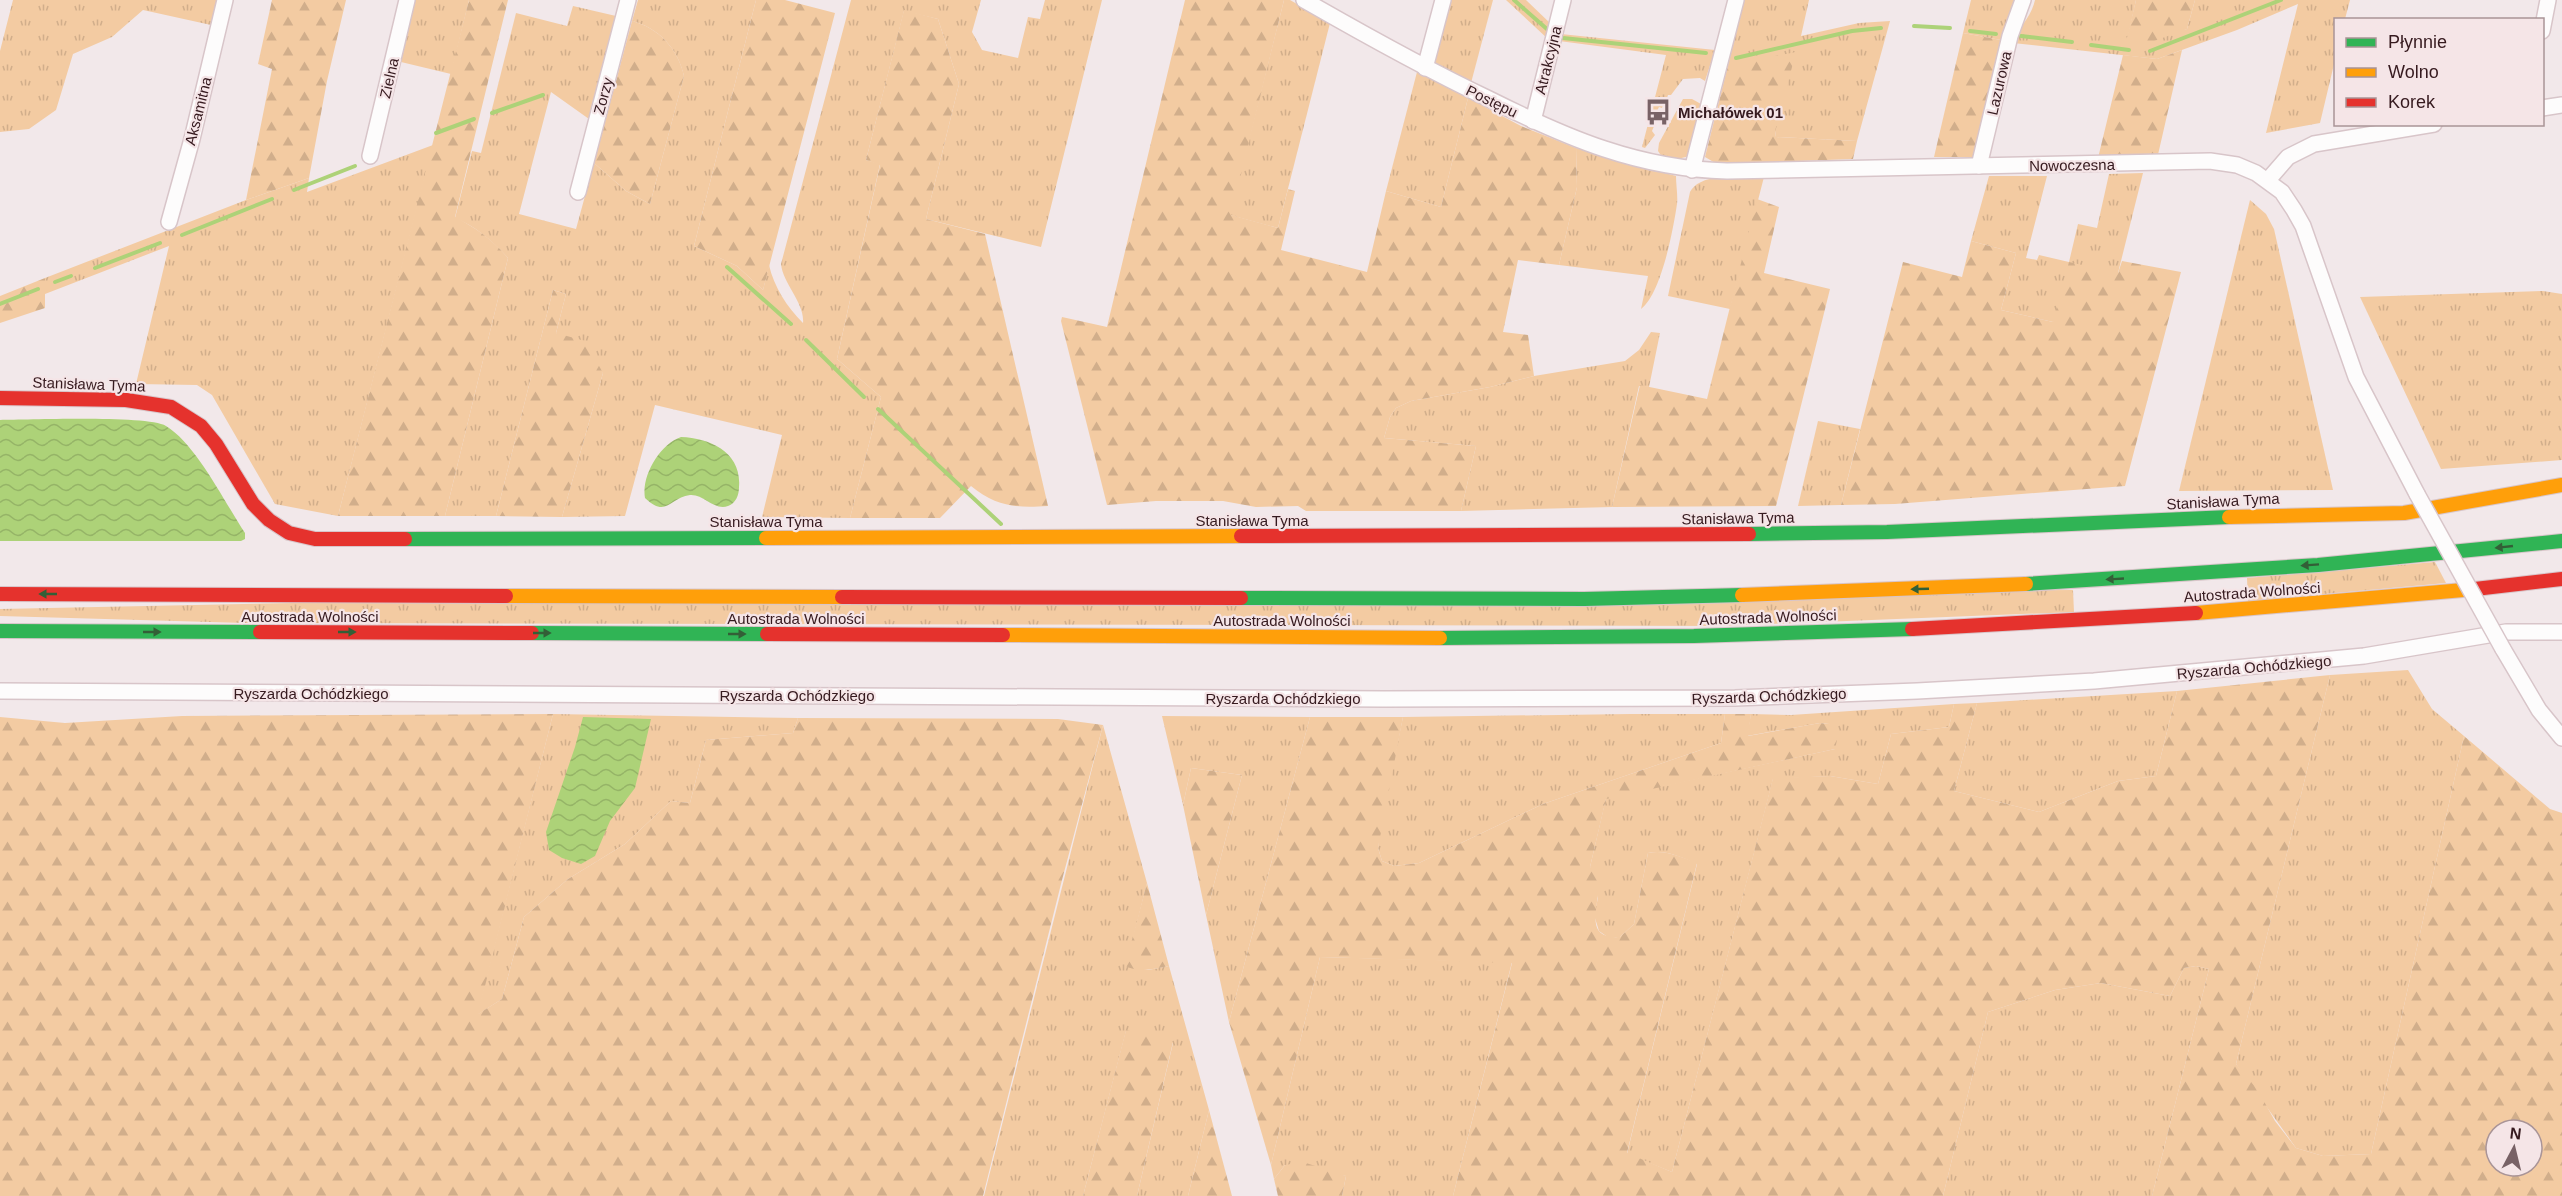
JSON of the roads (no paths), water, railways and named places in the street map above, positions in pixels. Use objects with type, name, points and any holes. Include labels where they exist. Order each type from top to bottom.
[{"type":"main road","name":"Stanisława Tyma","points":[[0,398],[137,401],[169,406],[194,419],[207,432],[262,515],[291,535],[315,538],[1640,535],[1887,532],[2270,515],[2404,513],[2562,485]]},
{"type":"main road","name":"Autostrada Wolności","points":[[0,594],[1562,599],[1776,595],[2170,576],[2363,561],[2562,541]]},
{"type":"main road","name":"Autostrada Wolności","points":[[0,631],[1474,638],[1764,634],[2162,615],[2353,601],[2562,579]]},
{"type":"street","name":"Aksamitna","points":[[169,222],[192,139],[225,0]]},
{"type":"street","name":"Zielna","points":[[370,156],[407,0]]},
{"type":"street","name":"Zorzy","points":[[578,192],[628,0]]},
{"type":"street","name":"Postępu","points":[[1304,0],[1425,68],[1533,121],[1593,147],[1647,162],[1692,170]]},
{"type":"street","points":[[1425,68],[1443,0]]},
{"type":"street","name":"Atrakcyjna","points":[[1533,121],[1563,0]]},
{"type":"street","points":[[1692,170],[1736,0]]},
{"type":"street","name":"Lazurowa","points":[[1979,166],[2010,36],[2023,0]]},
{"type":"street","points":[[2544,21],[2548,0]]},
{"type":"street","points":[[2544,108],[2562,105]]},
{"type":"street","points":[[2422,126],[2314,144],[2288,157],[2268,180],[2282,192],[2303,226],[2356,377],[2417,494],[2539,710],[2562,738]]},
{"type":"street","name":"Nowoczesna","points":[[1692,170],[2211,162],[2237,165],[2268,180]]},
{"type":"street","name":"Ryszarda Ochódzkiego","points":[[0,691],[1384,699],[1735,698],[2094,681],[2346,658],[2506,632],[2562,632]]},
{"type":"water","points":[[113,419],[136,420],[166,426],[188,446],[199,460],[245,533],[245,539],[241,541],[0,541],[0,420]]},
{"type":"water","points":[[681,437],[713,444],[730,457],[739,475],[737,498],[733,503],[723,507],[690,495],[664,507],[658,507],[645,498],[646,480],[654,462],[666,446]]},
{"type":"water","points":[[583,717],[651,719],[635,788],[610,821],[595,856],[581,864],[562,858],[549,850],[546,832]]},
{"type":"waterway","points":[[1514,0],[1548,30]]},
{"type":"waterway","points":[[2150,51],[2281,0]]},
{"type":"waterway","points":[[1914,26],[1950,28]]},
{"type":"waterway","points":[[1736,58],[1852,31],[1881,28]]},
{"type":"waterway","points":[[1970,31],[1996,34]]},
{"type":"waterway","points":[[2021,36],[2072,42]]},
{"type":"waterway","points":[[1563,38],[1706,53]]},
{"type":"waterway","points":[[2091,45],[2129,50]]},
{"type":"waterway","points":[[492,113],[543,95]]},
{"type":"waterway","points":[[436,133],[474,119]]},
{"type":"waterway","points":[[294,190],[355,166]]},
{"type":"waterway","points":[[182,235],[272,199]]},
{"type":"waterway","points":[[95,268],[160,243]]},
{"type":"waterway","points":[[727,267],[791,324]]},
{"type":"waterway","points":[[55,282],[71,276]]},
{"type":"waterway","points":[[0,304],[38,289]]},
{"type":"waterway","points":[[806,340],[864,397]]},
{"type":"waterway","points":[[878,409],[1001,524]]},
{"type":"place","name":"Michałówek 01","points":[[1658,112]]}]
